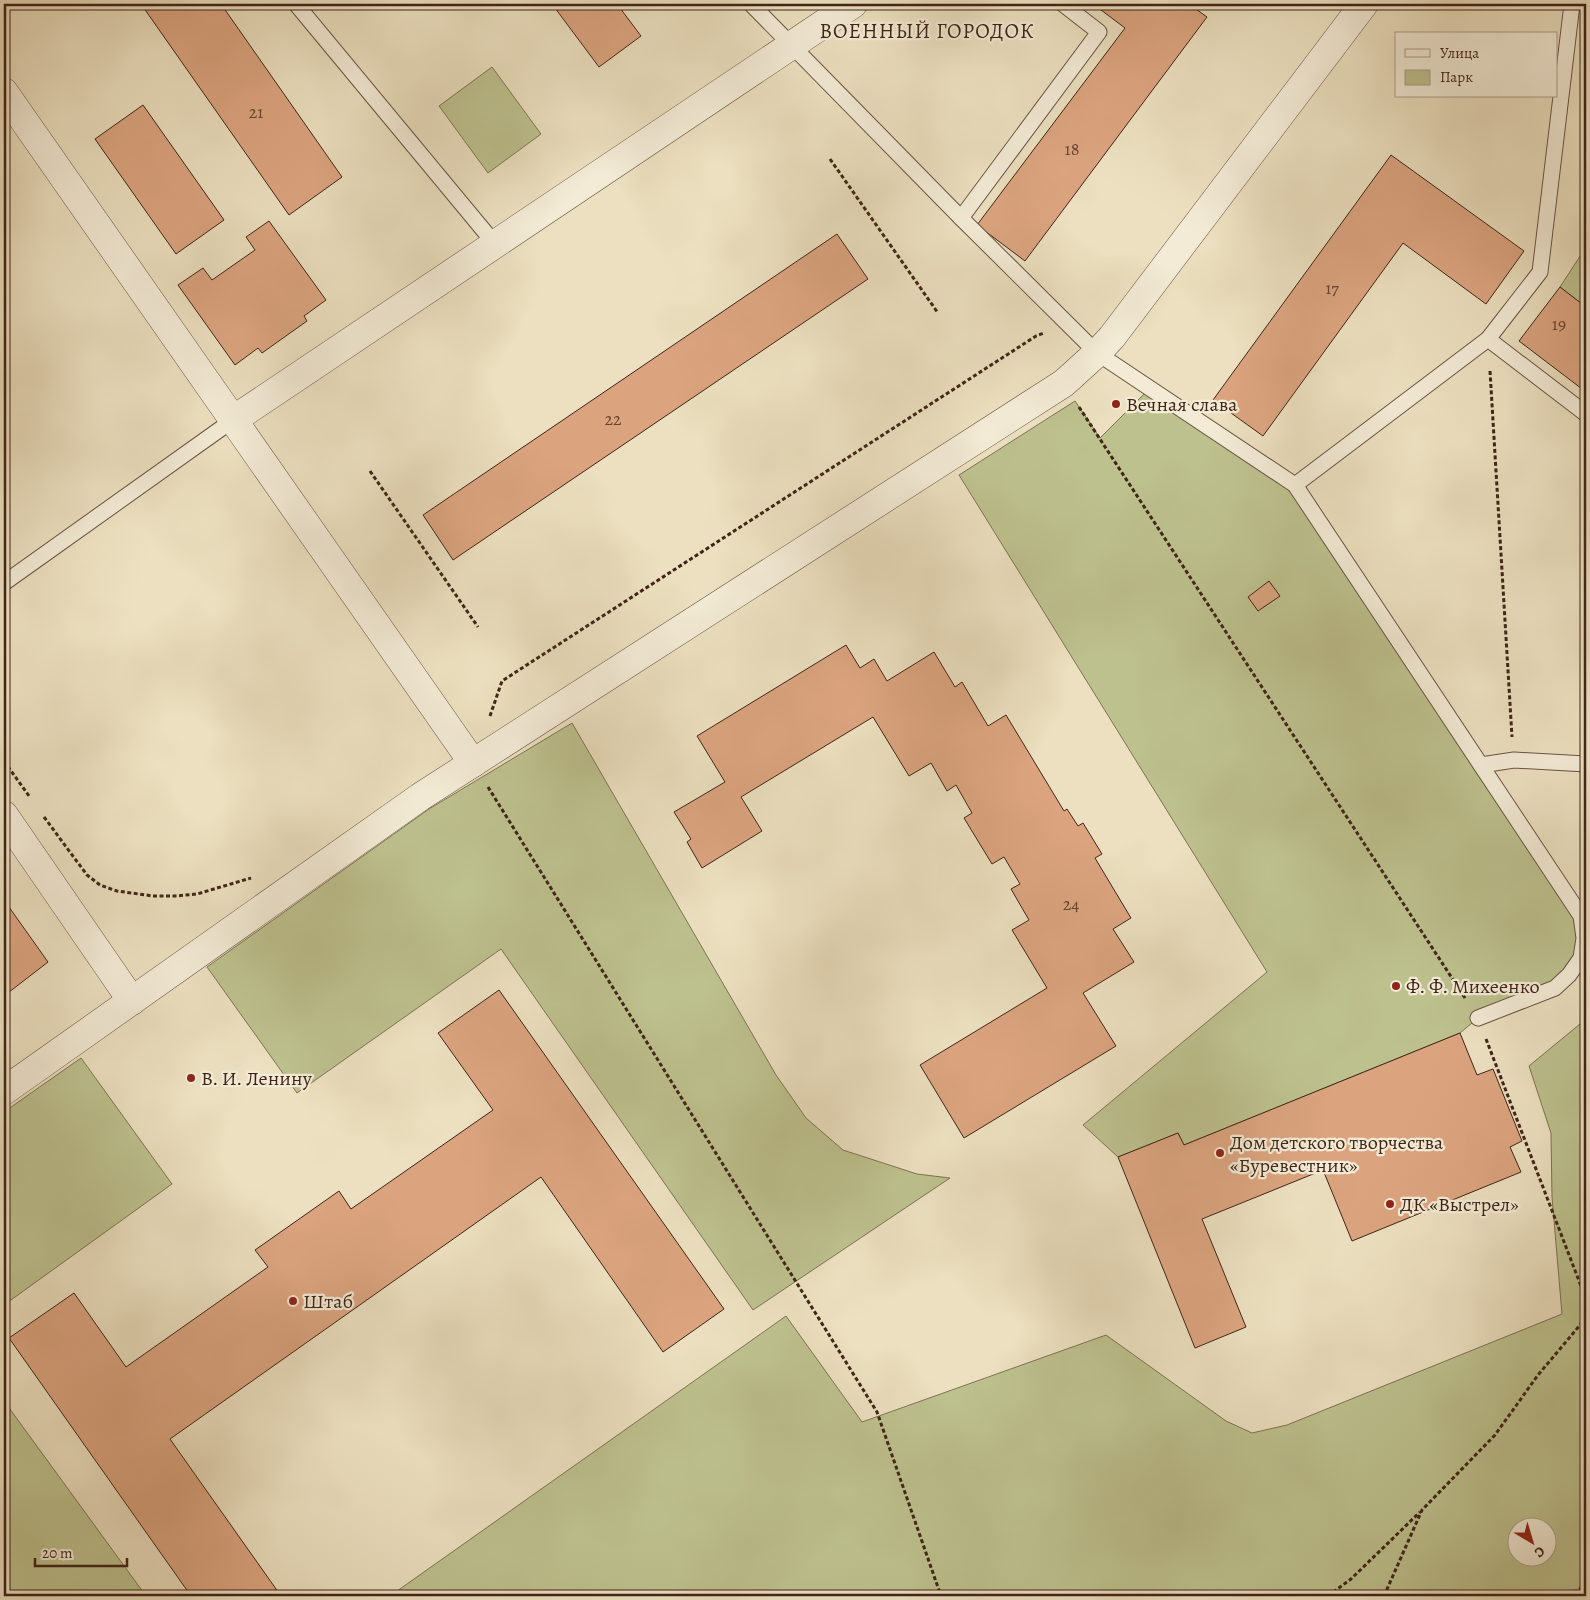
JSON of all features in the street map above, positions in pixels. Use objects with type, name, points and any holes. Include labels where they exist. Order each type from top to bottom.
[{"type":"street","points":[[233,420],[853,4]]},
{"type":"street","points":[[4,1091],[420,797],[1064,383],[1112,337],[1364,4]]},
{"type":"street","points":[[4,92],[473,763]]},
{"type":"street","points":[[4,815],[132,1001]]},
{"type":"lane","points":[[296,4],[495,244]]},
{"type":"lane","points":[[752,4],[961,218],[1097,353],[1295,485],[1581,916],[1584,938],[1581,958],[1569,975],[1555,988],[1478,1018]]},
{"type":"lane","points":[[961,218],[1099,32],[1062,4]]},
{"type":"lane","points":[[1295,485],[1488,339],[1540,272],[1572,4]]},
{"type":"lane","points":[[1488,339],[1586,414]]},
{"type":"lane","points":[[4,583],[233,420]]},
{"type":"lane","points":[[1481,765],[1514,760],[1586,764]]},
{"type":"path","points":[[830,159],[938,313]]},
{"type":"path","points":[[489,717],[502,681],[1036,336],[1068,324]]},
{"type":"path","points":[[1488,339],[1514,760]]},
{"type":"path","points":[[1064,383],[1478,1018],[1586,1299]]},
{"type":"path","points":[[370,471],[478,627]]},
{"type":"path","points":[[473,763],[877,1412],[941,1596]]},
{"type":"path","points":[[87,875],[100,885],[117,891],[153,896],[197,894],[258,875]]},
{"type":"path","points":[[1328,1596],[1351,1579],[1495,1435],[1538,1375],[1586,1318]]},
{"type":"path","points":[[1384,1596],[1422,1510]]},
{"type":"path","points":[[1568,1596],[1586,1586]]},
{"type":"green space","points":[[492,67],[541,134],[488,173],[439,106]]},
{"type":"green space","points":[[1586,247],[1586,307],[1560,287]]},
{"type":"green space","points":[[1150,388],[1295,485],[1581,916],[1584,938],[1569,975],[1478,1018],[1460,1033],[1184,1145],[1178,1133],[1118,1157],[1083,1125],[1267,972],[959,475],[1075,401],[1100,438]]},
{"type":"green space","points":[[572,723],[776,1075],[806,1118],[843,1150],[917,1174],[950,1178],[753,1310],[501,949],[297,1093],[207,967],[429,809]]},
{"type":"green space","points":[[1586,1019],[1586,1596],[390,1596],[786,1316],[862,1422],[1106,1335],[1226,1421],[1252,1433],[1287,1425],[1562,1314],[1552,1197],[1551,1133],[1529,1066]]},
{"type":"green space","points":[[81,1058],[172,1184],[4,1305],[4,1112]]},
{"type":"green space","points":[[4,1401],[146,1596],[4,1596]]},
{"type":"building","points":[[141,4],[221,4],[342,177],[289,215]]},
{"type":"building","points":[[552,4],[617,4],[641,36],[599,67]]},
{"type":"building","points":[[1093,4],[1189,4],[1207,17],[1025,261],[977,225],[1125,28]]},
{"type":"building","points":[[143,105],[224,220],[176,254],[95,139]]},
{"type":"building","points":[[1391,155],[1524,251],[1486,304],[1403,243],[1263,436],[1213,400]]},
{"type":"building","points":[[269,221],[326,300],[304,316],[307,321],[262,353],[258,348],[235,365],[178,285],[203,268],[212,280],[255,250],[246,237]]},
{"type":"building","points":[[837,234],[868,279],[453,560],[423,515]]},
{"type":"building","points":[[1560,287],[1586,307],[1586,392],[1519,341]]},
{"type":"building","points":[[1269,581],[1280,596],[1258,611],[1248,597]]},
{"type":"building","points":[[846,645],[860,668],[874,659],[887,681],[934,652],[955,687],[962,682],[988,726],[1006,715],[1064,811],[1067,809],[1078,826],[1083,823],[1102,854],[1095,858],[1131,918],[1113,929],[1134,962],[1083,993],[1116,1046],[964,1138],[920,1065],[1047,988],[1012,930],[1029,920],[1011,889],[1020,884],[1004,857],[992,864],[964,818],[972,813],[956,785],[947,791],[931,763],[909,776],[873,717],[741,797],[762,831],[702,868],[687,842],[691,839],[674,812],[725,782],[697,736]]},
{"type":"building","points":[[4,900],[48,962],[4,996]]},
{"type":"building","name":"Штаб","points":[[499,990],[724,1309],[663,1352],[541,1177],[170,1439],[281,1596],[191,1596],[9,1338],[74,1293],[126,1367],[268,1267],[255,1250],[339,1191],[351,1209],[493,1110],[438,1033]]},
{"type":"building","name":"ДК «Выстрел»","points":[[1460,1033],[1477,1075],[1493,1069],[1522,1141],[1510,1147],[1521,1172],[1352,1241],[1323,1170],[1202,1219],[1246,1327],[1195,1348],[1118,1157],[1178,1133],[1184,1145]]},
{"type":"place","name":"Вечная слава","points":[[1116,404]]},
{"type":"place","name":"Ф. Ф. Михеенко","points":[[1396,986]]},
{"type":"place","name":"В. И. Ленину","points":[[191,1078]]},
{"type":"place","name":"Дом детского творчества «Буревестник»","points":[[1220,1153]]},
{"type":"place","name":"ДК «Выстрел»","points":[[1390,1204]]},
{"type":"place","name":"Штаб","points":[[293,1301]]},
{"type":"district","name":"ВОЕННЫЙ ГОРОДОК","points":[[927,31]]}]
